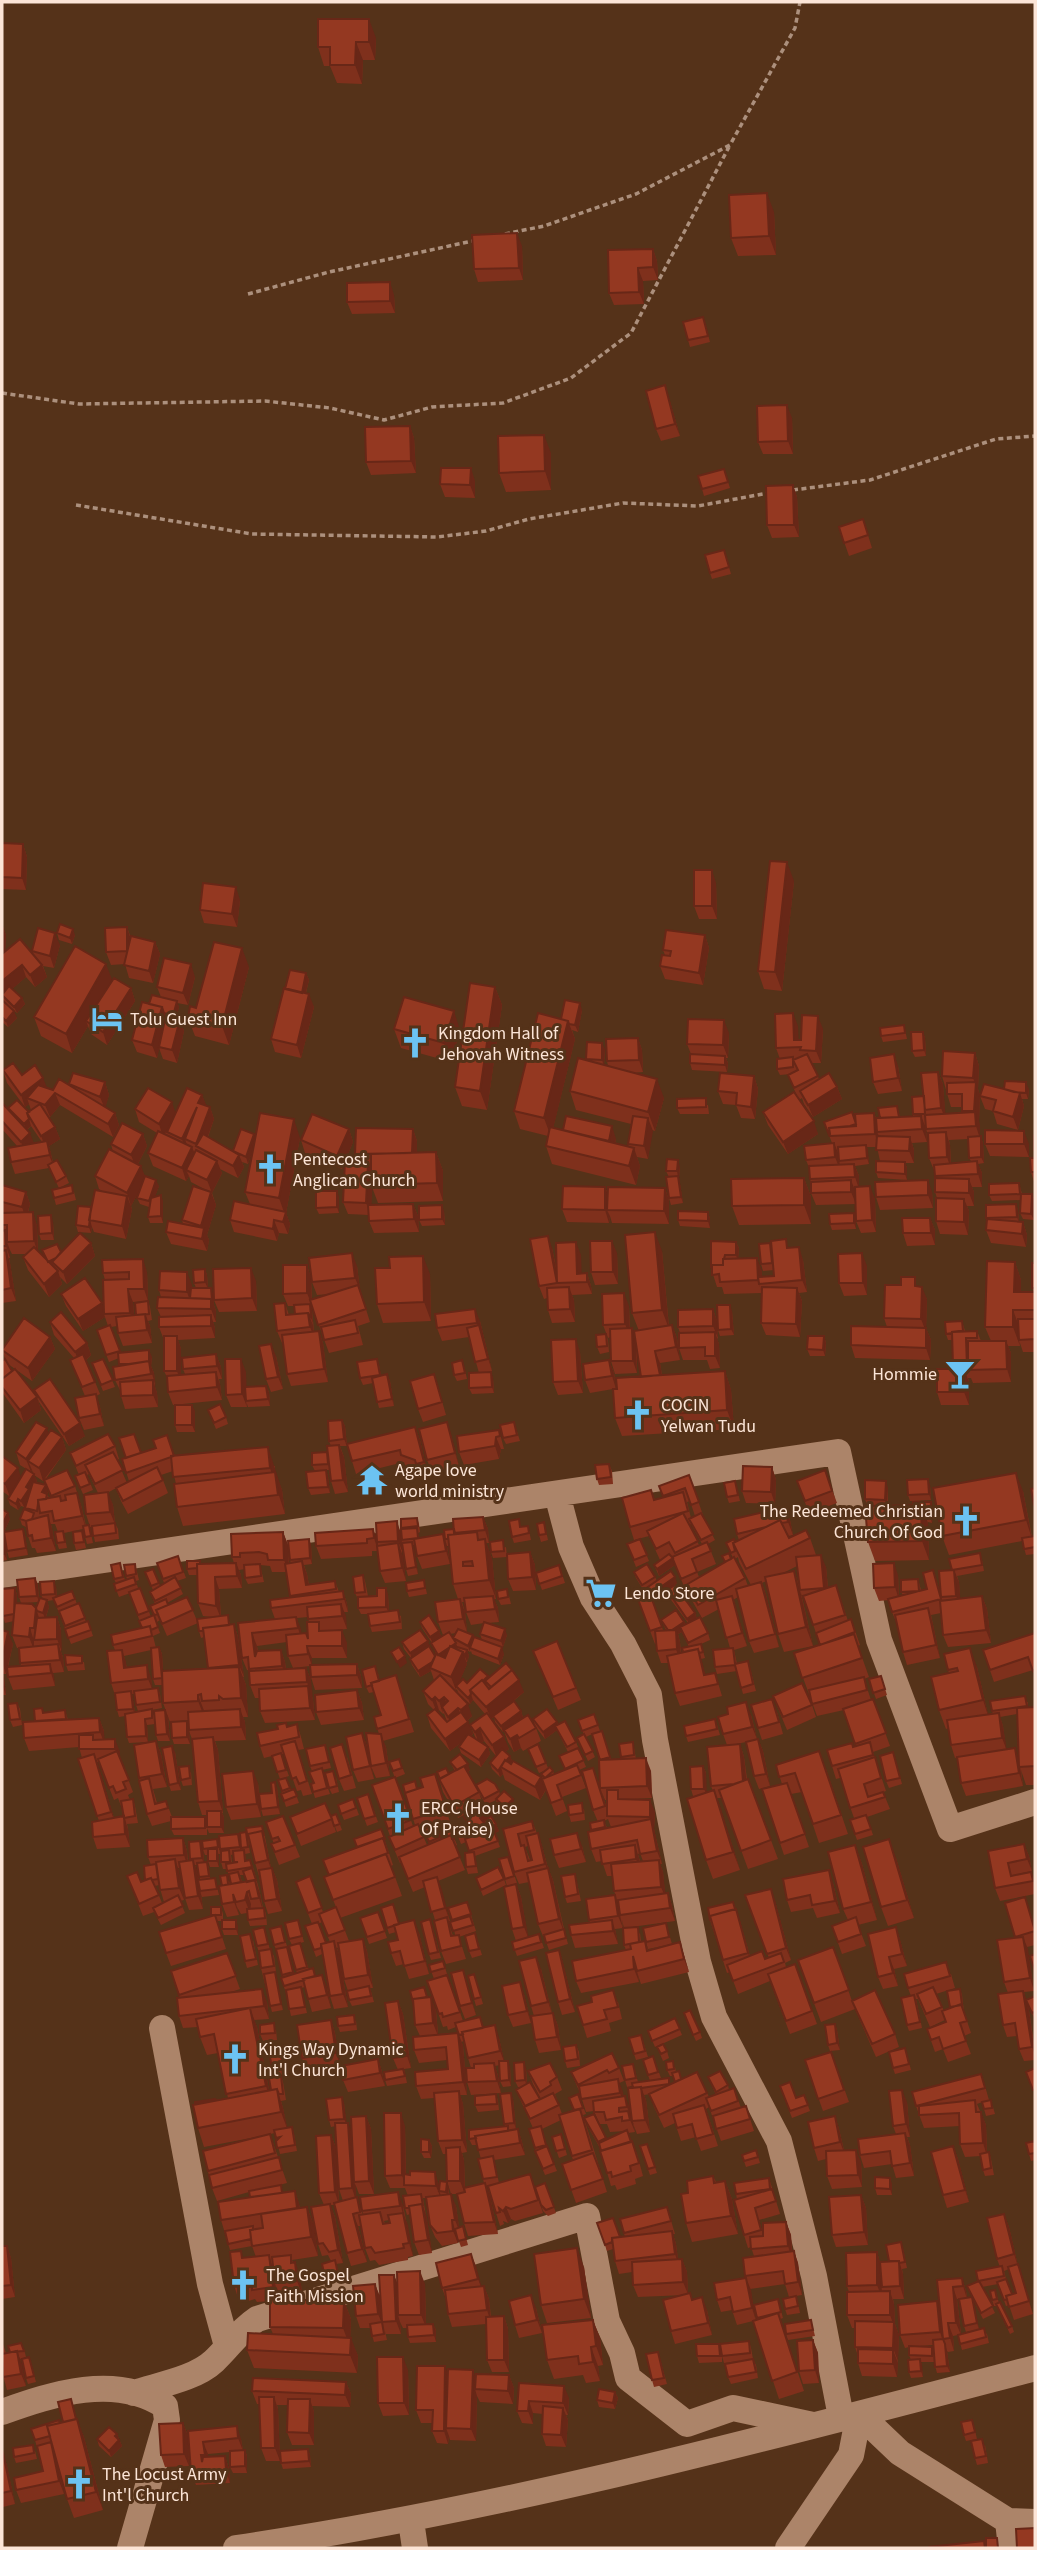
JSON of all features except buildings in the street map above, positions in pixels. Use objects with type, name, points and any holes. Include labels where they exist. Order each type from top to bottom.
[{"type":"street","points":[[2,1575],[838,1452],[879,1640],[950,1829],[1035,1802]]},
{"type":"street","points":[[557,1493],[571,1547],[593,1598],[623,1644],[649,1695],[655,1740],[698,1962],[714,2017],[779,2141],[850,2416],[850,2455],[788,2548]]},
{"type":"street","points":[[162,2028],[210,2284],[227,2346]]},
{"type":"street","points":[[134,2393],[195,2373],[213,2363],[242,2329],[257,2319],[587,2216],[607,2321],[622,2353],[628,2378],[687,2424],[733,2408],[813,2425]]},
{"type":"street","points":[[236,2548],[411,2521],[850,2416],[1035,2368]]},
{"type":"street","points":[[2,2412],[79,2390],[110,2387],[154,2399],[165,2406],[167,2420],[130,2548]]},
{"type":"street","points":[[850,2416],[900,2453],[1008,2521],[1035,2522]]},
{"type":"street","points":[[411,2521],[415,2548]]},
{"type":"street","points":[[1008,2521],[1011,2548]]},
{"type":"path","points":[[2,393],[79,404],[265,401],[330,408],[384,420],[432,407],[503,403],[571,378],[631,333],[794,28],[800,2]]},
{"type":"path","points":[[492,237],[544,226],[636,194],[730,145]]},
{"type":"path","points":[[248,294],[329,272],[479,240]]},
{"type":"path","points":[[786,491],[870,480],[996,439],[1035,436]]},
{"type":"path","points":[[76,505],[252,534],[437,537],[486,531],[529,519],[623,503],[698,506],[774,492]]},
{"type":"place","name":"Tolu Guest Inn","points":[[107,1019]]},
{"type":"place","name":"Kingdom Hall of Jehovah Witness","points":[[415,1043]]},
{"type":"place","name":"Pentecost Anglican Church","points":[[270,1169]]},
{"type":"place","name":"Hommie","points":[[960,1374]]},
{"type":"place","name":"COCIN Yelwan Tudu","points":[[638,1415]]},
{"type":"place","name":"Agape love world ministry","points":[[372,1480]]},
{"type":"place","name":"The Redeemed Christian Church Of God","points":[[966,1521]]},
{"type":"place","name":"Lendo Store","points":[[601,1593]]},
{"type":"place","name":"ERCC (House Of Praise)","points":[[398,1818]]},
{"type":"place","name":"Kings Way Dynamic Int'l Church","points":[[235,2059]]},
{"type":"place","name":"The Gospel Faith Mission","points":[[243,2285]]},
{"type":"place","name":"The Locust Army Int'l Church","points":[[79,2484]]}]
